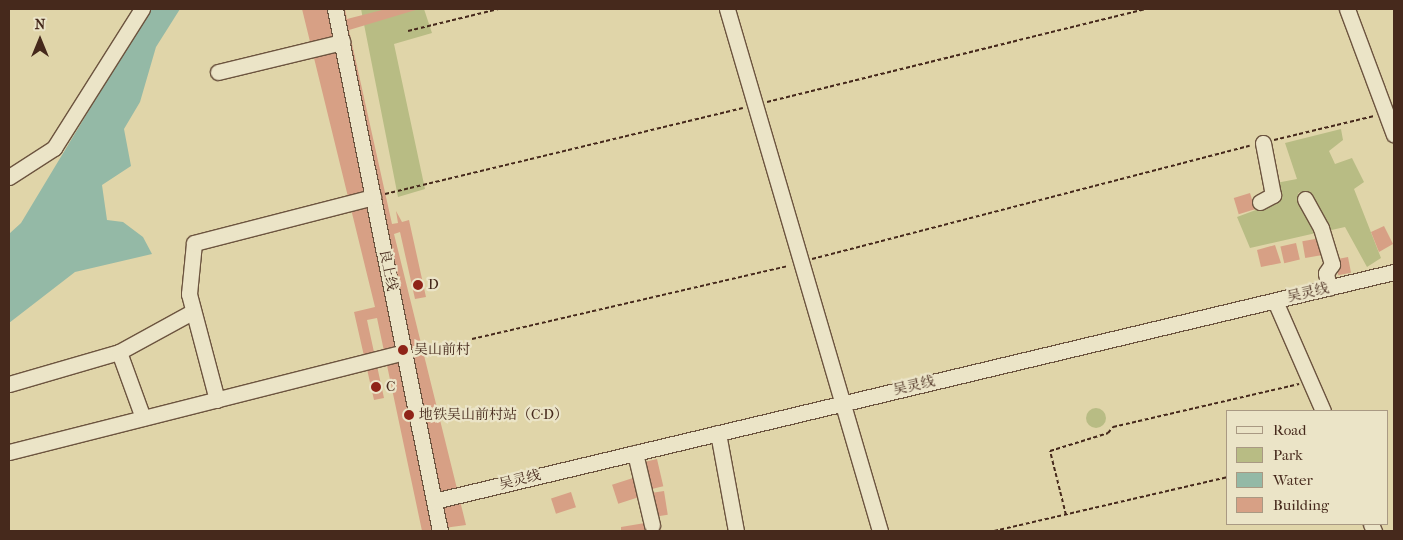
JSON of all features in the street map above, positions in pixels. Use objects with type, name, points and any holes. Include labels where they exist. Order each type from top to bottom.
[{"type":"street","points":[[9,178],[54,148],[142,9]]},
{"type":"street","name":"良上线","points":[[334,9],[374,197],[440,531]]},
{"type":"street","points":[[727,9],[801,263],[845,403],[880,531]]},
{"type":"street","points":[[1347,9],[1394,135]]},
{"type":"street","points":[[218,72],[342,42]]},
{"type":"street","points":[[1260,202],[1273,195],[1263,143]]},
{"type":"street","points":[[217,400],[192,312],[194,243],[374,197]]},
{"type":"street","points":[[1305,199],[1321,228],[1332,264],[1326,273],[1329,288]]},
{"type":"street","name":"吴灵线","points":[[434,501],[1394,272]]},
{"type":"street","points":[[1275,301],[1323,410]]},
{"type":"street","points":[[9,384],[119,352],[192,312]]},
{"type":"street","points":[[119,352],[143,418]]},
{"type":"street","points":[[9,452],[404,352]]},
{"type":"street","points":[[718,433],[736,531]]},
{"type":"street","points":[[635,452],[652,525]]},
{"type":"path","points":[[408,31],[498,9]]},
{"type":"path","points":[[472,339],[801,263],[829,251],[1386,113]]},
{"type":"path","points":[[1066,515],[1050,451],[1108,433],[1113,427],[1310,381]]},
{"type":"path","points":[[994,531],[1226,477]]},
{"type":"green space","points":[[361,9],[424,9],[432,33],[394,44],[425,189],[398,197]]},
{"type":"green space","points":[[1341,129],[1343,140],[1329,151],[1335,164],[1352,158],[1364,182],[1354,189],[1381,258],[1367,267],[1345,227],[1327,231],[1308,191],[1298,193],[1316,233],[1250,248],[1237,217],[1280,201],[1276,183],[1297,179],[1285,143]]},
{"type":"green space","points":[[1096,408],[1103,411],[1106,418],[1103,425],[1096,428],[1089,425],[1086,418],[1089,411]]},
{"type":"water","points":[[150,9],[180,9],[156,47],[140,102],[124,129],[131,166],[102,185],[107,220],[123,222],[143,237],[152,254],[75,272],[9,323],[9,234],[21,223]]},
{"type":"building","name":"吴山前村","points":[[302,9],[345,9],[347,19],[386,9],[419,9],[349,30],[392,224],[398,223],[396,211],[402,222],[409,220],[426,297],[415,299],[400,232],[394,234],[466,525],[422,531],[377,318],[367,320],[384,398],[374,400],[354,312],[375,307]]},
{"type":"building","points":[[1250,193],[1255,209],[1239,214],[1234,198]]},
{"type":"building","points":[[1384,226],[1393,244],[1379,252],[1371,232]]},
{"type":"building","points":[[1321,238],[1324,255],[1305,258],[1302,241]]},
{"type":"building","points":[[1296,243],[1300,260],[1284,263],[1280,247]]},
{"type":"building","points":[[1275,245],[1281,263],[1261,267],[1257,250]]},
{"type":"building","points":[[1348,257],[1351,273],[1338,275],[1335,259]]},
{"type":"building","points":[[657,459],[663,486],[651,489],[644,462]]},
{"type":"building","points":[[633,478],[639,497],[618,504],[612,485]]},
{"type":"building","points":[[664,491],[668,515],[655,517],[651,493]]},
{"type":"building","points":[[571,492],[576,507],[556,514],[551,498]]},
{"type":"building","points":[[645,523],[647,531],[621,531],[621,527]]},
{"type":"place","name":"D","points":[[418,285]]},
{"type":"place","name":"吴山前村","points":[[403,350]]},
{"type":"place","name":"C","points":[[376,387]]},
{"type":"place","name":"地铁吴山前村站（C·D）","points":[[409,415]]}]
